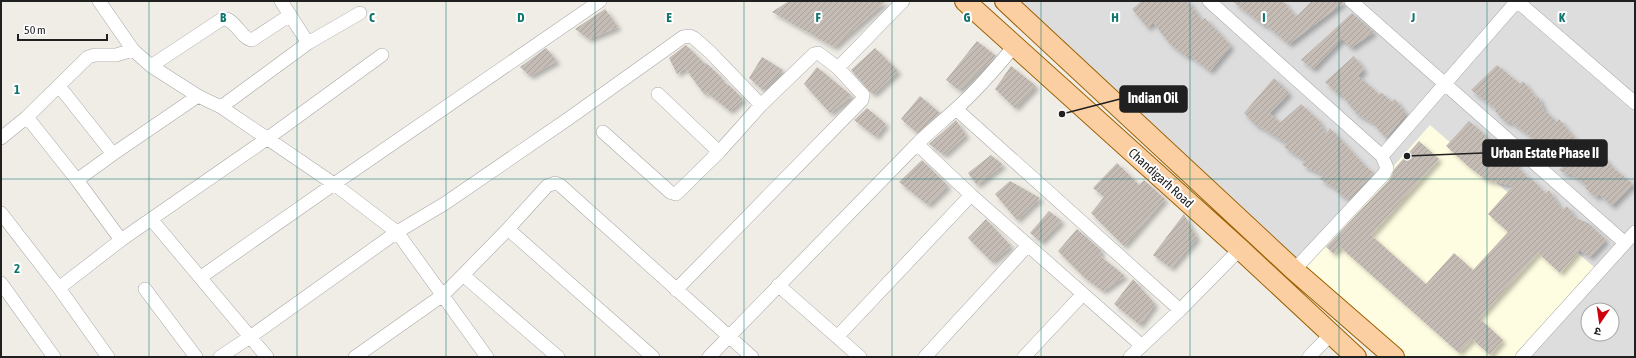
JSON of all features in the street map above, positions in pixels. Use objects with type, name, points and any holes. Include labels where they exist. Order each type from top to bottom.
[{"type":"main road","name":"Chandigarh Road","points":[[965,1],[1240,249],[1356,357]]},
{"type":"main road","name":"Chandigarh Road","points":[[1005,1],[1294,270],[1394,357]]},
{"type":"street","points":[[99,1],[133,50],[151,66],[198,96],[221,107],[268,138],[334,184],[398,232],[487,357]]},
{"type":"street","points":[[200,277],[600,1]]},
{"type":"street","points":[[838,68],[903,1]]},
{"type":"street","points":[[1209,1],[1382,156],[1387,168],[1384,174],[1294,270]]},
{"type":"street","points":[[1351,1],[1625,243]]},
{"type":"street","points":[[1382,156],[1517,1],[1633,97]]},
{"type":"street","points":[[282,2],[308,43]]},
{"type":"street","points":[[221,107],[308,43],[360,13]]},
{"type":"street","points":[[151,66],[222,19],[229,20],[247,38],[251,40],[290,15]]},
{"type":"street","points":[[220,357],[398,232],[444,204],[568,119],[683,37],[690,36],[694,38],[710,52],[762,105]]},
{"type":"street","points":[[709,357],[917,144],[935,126],[956,109],[988,77],[1015,45]]},
{"type":"street","points":[[1,138],[60,86],[88,57],[95,55],[120,55],[133,50]]},
{"type":"street","points":[[603,132],[674,194],[678,193],[719,152],[762,105],[814,54],[818,53],[822,55],[838,68],[863,95],[862,100],[676,290]]},
{"type":"street","points":[[58,288],[121,240],[268,138],[382,55]]},
{"type":"street","points":[[60,86],[112,154]]},
{"type":"street","points":[[658,94],[719,152]]},
{"type":"street","points":[[77,180],[112,154],[198,96]]},
{"type":"street","points":[[956,109],[1180,310]]},
{"type":"street","points":[[27,116],[121,240]]},
{"type":"street","points":[[917,144],[1141,345]]},
{"type":"street","points":[[355,357],[443,295],[508,229],[547,186],[556,183],[752,357]]},
{"type":"street","points":[[837,337],[971,194]]},
{"type":"street","points":[[1,213],[108,357]]},
{"type":"street","points":[[151,220],[267,357]]},
{"type":"street","points":[[508,229],[653,357]]},
{"type":"street","points":[[1522,357],[1635,232]]},
{"type":"street","points":[[925,357],[1028,245]]},
{"type":"street","points":[[1130,357],[1141,345],[1180,310],[1240,249]]},
{"type":"street","points":[[463,274],[558,357]]},
{"type":"street","points":[[1,283],[54,357]]},
{"type":"street","points":[[778,285],[860,357]]},
{"type":"street","points":[[145,289],[196,357]]},
{"type":"street","points":[[1024,357],[1083,294]]},
{"type":"street","points":[[1309,357],[1331,334]]},
{"type":"shaded area","points":[[1010,1],[1635,1],[1635,357],[1400,357]]},
{"type":"shaded area","points":[[1430,125],[1595,268],[1515,357],[1404,357],[1301,271]]},
{"type":"building","points":[[789,1],[886,1],[834,47],[772,12]]},
{"type":"building","points":[[1142,1],[1188,1],[1202,21],[1205,18],[1231,46],[1210,71],[1189,55],[1187,57],[1170,44],[1153,22],[1148,28],[1132,9]]},
{"type":"building","points":[[1232,1],[1283,1],[1296,17],[1312,1],[1343,1],[1343,3],[1289,44],[1266,25],[1265,26]]},
{"type":"building","points":[[605,9],[618,27],[589,39],[575,29]]},
{"type":"building","points":[[1352,13],[1374,32],[1351,48],[1342,39],[1313,69],[1301,60]]},
{"type":"building","points":[[977,41],[996,56],[959,90],[946,80]]},
{"type":"building","points":[[686,45],[743,99],[730,111],[706,92],[704,94],[685,68],[677,74],[669,58]]},
{"type":"building","points":[[546,48],[557,61],[530,76],[520,67]]},
{"type":"building","points":[[875,48],[898,71],[875,93],[871,93],[851,70]]},
{"type":"building","points":[[1354,56],[1364,70],[1358,76],[1380,95],[1382,93],[1392,102],[1395,99],[1406,114],[1386,138],[1373,123],[1357,114],[1341,94],[1340,96],[1325,82]]},
{"type":"building","points":[[762,57],[783,70],[763,90],[749,78]]},
{"type":"building","points":[[1497,65],[1520,84],[1523,81],[1536,98],[1538,96],[1544,110],[1557,122],[1559,119],[1577,141],[1605,158],[1612,167],[1633,184],[1612,206],[1599,194],[1597,198],[1585,188],[1587,186],[1570,173],[1568,175],[1559,170],[1564,165],[1539,146],[1540,144],[1526,133],[1509,121],[1507,123],[1495,111],[1496,109],[1471,90]]},
{"type":"building","points":[[1011,66],[1036,86],[1015,108],[995,89]]},
{"type":"building","points":[[817,67],[852,96],[830,113],[804,84]]},
{"type":"building","points":[[1274,78],[1289,93],[1270,113],[1280,123],[1301,104],[1319,121],[1326,134],[1330,128],[1366,167],[1374,173],[1349,200],[1337,192],[1338,190],[1320,179],[1324,175],[1302,165],[1305,161],[1284,147],[1287,144],[1259,126],[1258,127],[1244,113]]},
{"type":"building","points":[[920,96],[940,113],[917,133],[901,119]]},
{"type":"building","points":[[867,108],[886,124],[876,137],[854,120]]},
{"type":"building","points":[[956,120],[966,135],[944,155],[929,144]]},
{"type":"building","points":[[1469,121],[1486,136],[1490,143],[1518,160],[1515,164],[1546,194],[1549,190],[1562,210],[1567,206],[1576,218],[1588,223],[1606,240],[1590,257],[1580,250],[1560,273],[1538,253],[1479,318],[1503,340],[1490,355],[1472,339],[1459,353],[1340,247],[1334,254],[1326,247],[1390,179],[1395,168],[1419,141],[1439,159],[1371,235],[1426,284],[1454,253],[1473,270],[1508,232],[1488,214],[1513,186],[1486,180],[1446,146]]},
{"type":"building","points":[[991,155],[1003,165],[977,185],[968,173]]},
{"type":"building","points":[[922,160],[948,186],[928,205],[899,182]]},
{"type":"building","points":[[1117,163],[1139,185],[1144,180],[1165,199],[1124,246],[1091,213],[1104,197],[1093,188]]},
{"type":"building","points":[[1010,181],[1040,198],[1017,220],[995,194]]},
{"type":"building","points":[[1049,211],[1062,221],[1041,242],[1030,233]]},
{"type":"building","points":[[1184,214],[1197,238],[1171,268],[1153,255]]},
{"type":"building","points":[[986,219],[1011,246],[992,262],[968,238]]},
{"type":"building","points":[[1077,229],[1102,251],[1099,255],[1125,276],[1103,291],[1086,279],[1058,251]]},
{"type":"building","points":[[1133,279],[1155,304],[1140,325],[1114,304]]},
{"type":"place","name":"Indian Oil","points":[[1062,114]]},
{"type":"place","name":"Urban Estate Phase II","points":[[1407,156]]}]
